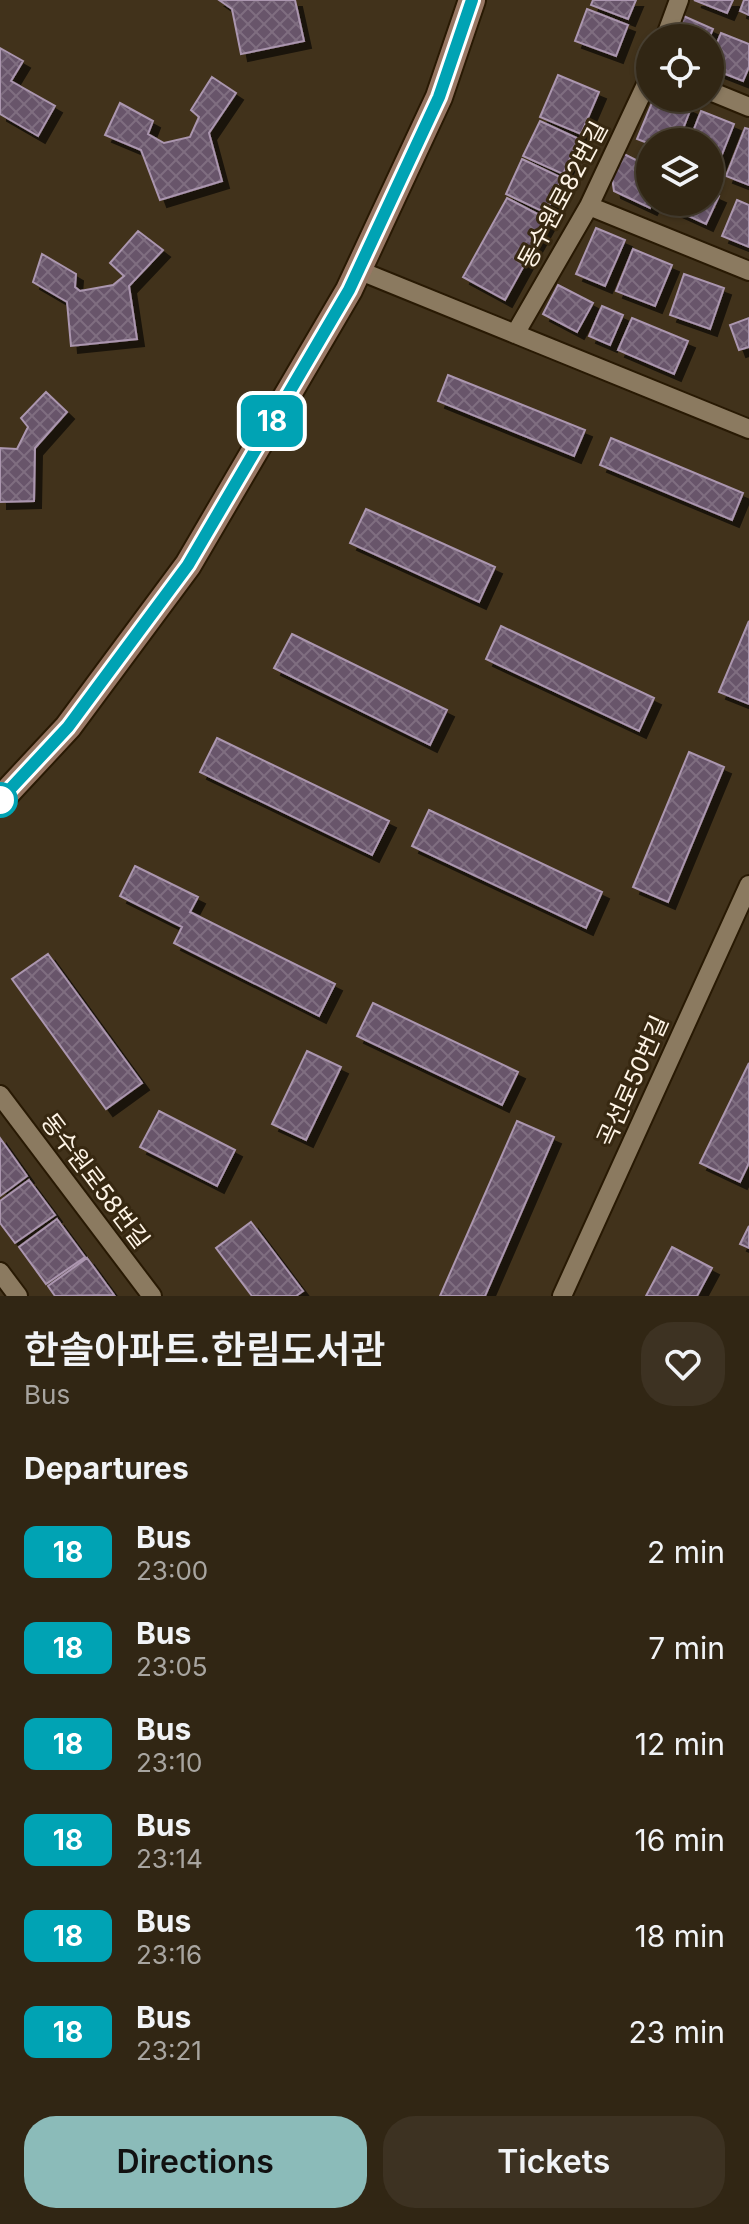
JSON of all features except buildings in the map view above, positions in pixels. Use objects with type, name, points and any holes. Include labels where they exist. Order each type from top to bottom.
[{"type":"main road","points":[[0,800],[68,727],[188,565],[349,290],[439,97],[472,0]]},
{"type":"street","points":[[670,24],[679,0]]},
{"type":"street","points":[[724,97],[749,107]]},
{"type":"street","name":"동수원로82번길","points":[[515,334],[589,206],[636,106]]},
{"type":"street","points":[[589,206],[749,271]]},
{"type":"street","points":[[358,270],[749,429]]},
{"type":"street","name":"곡선로50번길","points":[[562,1296],[749,885]]},
{"type":"street","name":"동수원로58번길","points":[[0,1095],[152,1296]]},
{"type":"street","points":[[0,1272],[18,1296]]},
{"type":"bus line","name":"18","points":[[0,800],[68,727],[188,565],[349,290],[439,97],[472,0]]}]
